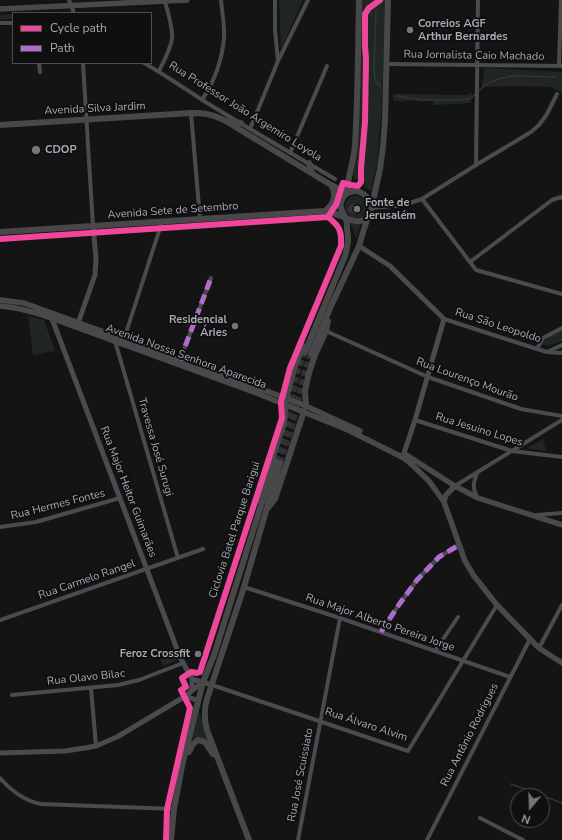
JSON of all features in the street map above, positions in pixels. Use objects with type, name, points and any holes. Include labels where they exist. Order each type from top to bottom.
[{"type":"main road","points":[[0,9],[70,3],[166,2],[187,0]]},
{"type":"main road","points":[[347,194],[347,184],[355,147],[357,115],[359,0]]},
{"type":"main road","points":[[249,840],[206,726],[206,704],[244,587],[264,508],[260,495],[284,423],[286,401],[294,369],[312,324],[328,305],[359,246],[371,208],[380,169],[383,147],[388,0]]},
{"type":"main road","name":"Avenida Silva Jardim","points":[[0,125],[191,113]]},
{"type":"main road","name":"Rua Professor João Argemiro Loyola","points":[[191,113],[212,115],[224,120],[347,194]]},
{"type":"main road","points":[[224,120],[241,124]]},
{"type":"main road","points":[[309,163],[312,173]]},
{"type":"main road","points":[[340,190],[347,184]]},
{"type":"main road","points":[[325,211],[330,207],[334,199],[334,192],[331,185]]},
{"type":"main road","points":[[368,216],[359,222],[346,218],[340,207],[341,201],[347,194],[356,191],[365,194],[369,199],[371,208]]},
{"type":"main road","name":"Avenida Sete de Setembro","points":[[0,232],[325,211],[346,218]]},
{"type":"main road","points":[[308,353],[328,305],[348,246],[349,239],[346,218]]},
{"type":"main road","points":[[348,231],[354,242],[359,246]]},
{"type":"main road","name":"Avenida Nossa Senhora Aparecida","points":[[0,300],[24,303],[50,315],[124,339],[286,401],[353,428],[403,456],[429,480],[444,502],[465,561],[474,576],[496,605],[539,648],[562,663]]},
{"type":"main road","points":[[264,508],[275,499],[305,409],[305,391],[315,355],[326,331],[328,305]]},
{"type":"main road","name":"Avenida Nossa Senhora Aparecida","points":[[0,306],[50,315]]},
{"type":"main road","name":"Avenida Nossa Senhora Aparecida","points":[[78,325],[115,341],[286,401]]},
{"type":"main road","points":[[403,456],[478,498],[562,525]]},
{"type":"main road","points":[[171,840],[174,809],[182,766],[203,682],[214,655],[278,462]]},
{"type":"main road","points":[[444,502],[446,495],[455,486]]},
{"type":"main road","points":[[182,766],[193,744],[198,740],[205,742],[218,761]]},
{"type":"street","points":[[202,100],[219,64],[225,37],[221,0]]},
{"type":"street","points":[[275,0],[275,30],[278,61]]},
{"type":"street","points":[[250,129],[278,61],[308,0]]},
{"type":"street","points":[[476,165],[478,0]]},
{"type":"street","points":[[560,66],[561,0]]},
{"type":"street","points":[[159,71],[169,50],[172,37],[166,2]]},
{"type":"street","points":[[0,23],[12,23]]},
{"type":"street","points":[[39,64],[40,72]]},
{"type":"street","points":[[78,325],[95,275],[96,258],[83,64]]},
{"type":"street","name":"Rua Professor João Argemiro Loyola","points":[[146,64],[241,124],[335,179]]},
{"type":"street","name":"Rua Jornalista Caio Machado","points":[[386,64],[560,66]]},
{"type":"street","points":[[290,153],[327,66]]},
{"type":"street","points":[[371,208],[404,205],[422,199],[530,132],[539,125],[548,114],[557,94]]},
{"type":"street","points":[[191,113],[200,219]]},
{"type":"street","points":[[470,262],[552,200],[562,198]]},
{"type":"street","points":[[422,199],[476,270],[562,294]]},
{"type":"street","points":[[124,339],[162,222]]},
{"type":"street","name":"Rua São Leopoldo","points":[[359,246],[390,266],[444,318],[547,352],[562,353]]},
{"type":"street","points":[[180,360],[212,278]]},
{"type":"street","name":"Rua Major Heitor Guimarães","points":[[50,315],[180,657],[192,678]]},
{"type":"street","points":[[403,456],[416,420],[444,318]]},
{"type":"street","points":[[537,349],[543,338],[562,328]]},
{"type":"street","name":"Rua Lourenço Mourão","points":[[326,331],[428,378],[521,409],[562,416]]},
{"type":"street","name":"Travessa José Surugi","points":[[115,341],[178,558]]},
{"type":"street","points":[[547,352],[562,346]]},
{"type":"street","name":"Rua Jesuino Lopes","points":[[416,420],[512,451],[562,457]]},
{"type":"street","points":[[455,486],[562,420]]},
{"type":"street","points":[[477,472],[474,481],[474,491],[478,498]]},
{"type":"street","name":"Rua Hermes Fontes","points":[[0,527],[36,522],[120,498]]},
{"type":"street","points":[[532,516],[562,513]]},
{"type":"street","points":[[381,632],[417,580],[439,557],[459,545]]},
{"type":"street","name":"Rua Carmelo Rangel","points":[[0,620],[203,549]]},
{"type":"street","name":"Rua Major Alberto Pereira Jorge","points":[[244,587],[340,618],[510,677]]},
{"type":"street","name":"Rua Álvaro Alvim","points":[[203,682],[408,751],[496,605]]},
{"type":"street","points":[[539,648],[562,605]]},
{"type":"street","points":[[435,651],[458,617]]},
{"type":"street","name":"Rua José Scuissiato","points":[[298,840],[340,618]]},
{"type":"street","name":"Rua Antônio Rodrigues","points":[[427,840],[530,639]]},
{"type":"street","name":"Rua Olavo Bilac","points":[[12,695],[118,685],[150,676],[183,663]]},
{"type":"street","points":[[192,690],[192,678],[203,682]]},
{"type":"street","points":[[0,752],[65,751],[96,746],[117,737],[184,697],[203,682]]},
{"type":"street","points":[[91,688],[96,746]]},
{"type":"street","points":[[184,697],[198,701]]},
{"type":"street","points":[[0,778],[15,792],[31,801],[41,804],[174,809]]},
{"type":"street","points":[[480,818],[523,840]]},
{"type":"shaded area","points":[[279,0],[303,0],[281,49]]},
{"type":"shaded area","points":[[359,0],[386,0],[381,116],[377,164],[371,191],[354,178],[353,175],[358,148]]},
{"type":"shaded area","points":[[12,14],[12,19],[0,20],[0,15]]},
{"type":"shaded area","points":[[484,68],[562,72],[562,93],[551,87],[482,87]]},
{"type":"shaded area","points":[[472,91],[471,103],[433,105],[433,100],[393,101],[393,94],[468,95]]},
{"type":"shaded area","points":[[335,190],[341,193],[338,203],[339,213],[331,208]]},
{"type":"shaded area","points":[[356,196],[364,199],[367,207],[364,215],[356,218],[348,215],[345,207],[348,199]]},
{"type":"shaded area","name":"Fonte de Jerusalém","points":[[354,204],[358,206],[359,210],[354,214],[349,212],[348,209],[350,205]]},
{"type":"shaded area","points":[[350,223],[361,223],[356,238]]},
{"type":"shaded area","points":[[28,316],[44,320],[55,351],[33,355]]},
{"type":"shaded area","points":[[562,330],[562,341],[549,346],[541,344],[544,340]]},
{"type":"shaded area","points":[[543,439],[546,451],[527,448]]},
{"type":"shaded area","points":[[173,653],[177,660],[163,666],[160,659]]},
{"type":"shaded area","points":[[199,711],[208,740],[199,737],[190,740]]},
{"type":"waterway","points":[[376,11],[374,69],[375,80],[380,86]]},
{"type":"waterway","points":[[397,96],[422,100],[470,99],[485,85],[498,79],[511,76],[556,77]]},
{"type":"waterway","points":[[511,784],[562,803]]},
{"type":"tunnel","points":[[275,461],[287,424],[298,369],[305,352]]},
{"type":"tunnel","points":[[280,463],[292,426],[305,371],[311,354]]},
{"type":"marked path","points":[[180,360],[211,278]]},
{"type":"marked path","points":[[381,632],[417,580],[439,557],[459,545]]},
{"type":"cycle path","points":[[328,217],[336,205],[343,183],[358,186],[361,182],[365,122],[365,14],[369,8],[380,0]]},
{"type":"cycle path","points":[[0,239],[328,217]]},
{"type":"cycle path","name":"Ciclovia Batel Parque Barigui","points":[[166,840],[167,809],[190,708],[181,690],[186,687],[182,678],[191,672],[200,672],[282,418],[281,402],[290,368],[341,246],[339,229],[328,217]]},
{"type":"place","name":"Correios AGF Arthur Bernardes","points":[[410,30]]},
{"type":"place","name":"CDOP","points":[[36,150]]},
{"type":"place","name":"Fonte de Jerusalém","points":[[357,209]]},
{"type":"place","name":"Residencial Áries","points":[[235,326]]},
{"type":"place","name":"Feroz Crossfit","points":[[198,654]]}]
